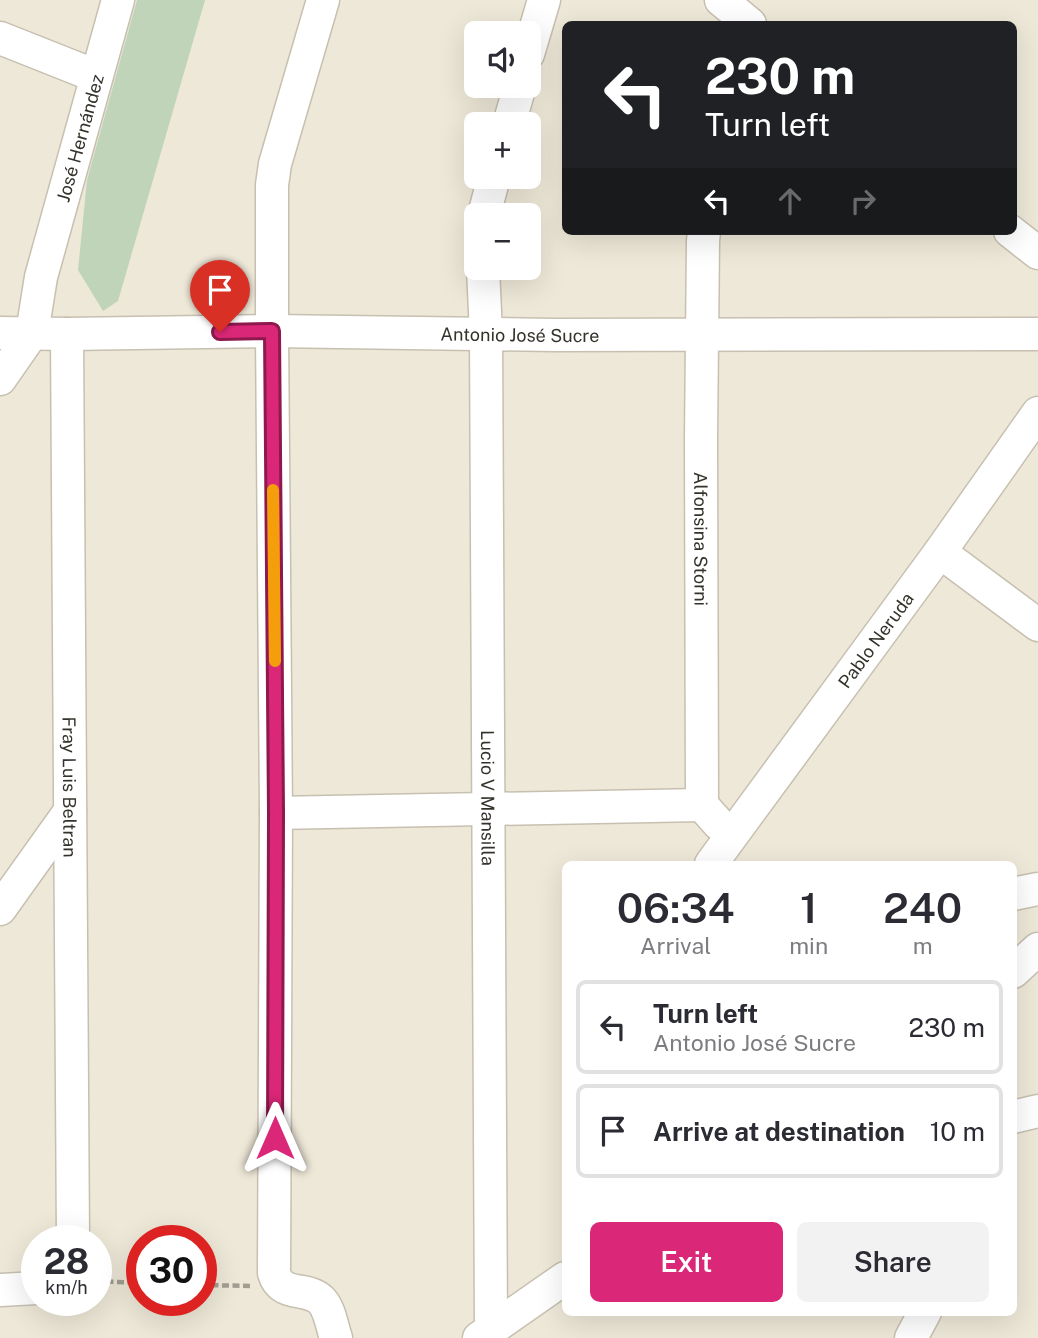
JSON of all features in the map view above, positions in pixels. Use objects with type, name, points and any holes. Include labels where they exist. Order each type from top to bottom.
[{"type":"street","name":"José Hernández","points":[[0,379],[9,335],[41,277],[118,0]]},
{"type":"street","points":[[323,0],[275,164],[272,185],[276,813],[274,1273],[276,1281],[282,1287],[319,1298],[324,1304],[336,1338]]},
{"type":"street","points":[[538,21],[544,0]]},
{"type":"street","points":[[721,0],[746,21]]},
{"type":"street","points":[[0,38],[96,76]]},
{"type":"street","name":"Alfonsina Storni","points":[[702,805],[704,235]]},
{"type":"street","points":[[1015,235],[1038,253]]},
{"type":"street","name":"Lucio V Mansilla","points":[[484,280],[488,810],[485,1334]]},
{"type":"street","name":"Antonio José Sucre","points":[[9,335],[272,331],[702,335],[1038,334]]},
{"type":"street","name":"Fray Luis Beltran","points":[[67,334],[73,1225]]},
{"type":"street","name":"Pablo Neruda","points":[[713,861],[940,552],[1038,413]]},
{"type":"street","points":[[940,552],[1038,625]]},
{"type":"street","points":[[276,813],[702,805],[719,824],[733,834]]},
{"type":"street","points":[[0,909],[70,811]]},
{"type":"street","points":[[1017,893],[1038,889]]},
{"type":"street","points":[[1017,968],[1038,949]]},
{"type":"street","points":[[1017,1116],[1038,1111]]},
{"type":"street","points":[[485,1334],[562,1280]]},
{"type":"street","points":[[0,1290],[21,1289]]},
{"type":"street","points":[[911,1338],[923,1316]]},
{"type":"path","points":[[217,1285],[282,1287]]},
{"type":"green space","points":[[137,0],[205,0],[118,301],[103,311],[78,270],[87,180]]},
{"type":"slow traffic","points":[[273,490],[275,661]]},
{"type":"route","points":[[220,332],[272,331],[276,813],[275,1138]]}]
